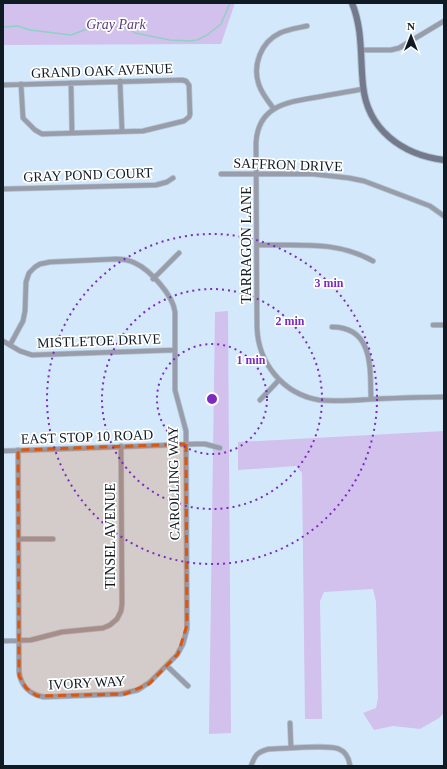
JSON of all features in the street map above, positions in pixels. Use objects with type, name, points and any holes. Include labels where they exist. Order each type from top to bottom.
[{"type":"street","points":[[352,3],[359,28],[363,89],[367,104],[374,120],[394,142],[407,150],[428,158],[444,160]]},
{"type":"street","points":[[361,50],[391,50],[399,48],[444,21]]},
{"type":"street","points":[[307,26],[279,33],[269,41],[260,53],[256,67],[257,80],[261,90],[274,108],[291,101],[363,89]]},
{"type":"street","name":"GRAND OAK AVENUE","points":[[3,85],[180,80],[186,81],[189,85],[190,114],[187,119],[147,130],[122,131]]},
{"type":"street","points":[[22,84],[22,116],[29,125],[42,134],[122,131],[120,81]]},
{"type":"street","points":[[71,83],[72,133]]},
{"type":"street","name":"TARRAGON LANE","points":[[274,108],[263,120],[256,140],[258,341],[266,363],[279,380],[296,392],[314,399],[333,401],[444,396]]},
{"type":"street","name":"SAFFRON DRIVE","points":[[220,174],[323,174],[349,178],[430,206],[444,216]]},
{"type":"street","name":"GRAY POND COURT","points":[[3,189],[156,184],[167,182],[173,178]]},
{"type":"street","points":[[257,246],[331,246],[354,252],[373,261]]},
{"type":"street","points":[[153,278],[179,253]]},
{"type":"street","name":"CAROLLING WAY","points":[[10,345],[22,323],[27,279],[33,269],[40,264],[50,262],[121,259],[133,262],[153,278],[168,294],[173,304],[175,315],[175,390],[185,424],[186,444],[187,629],[180,650],[167,666]]},
{"type":"street","points":[[433,325],[444,325]]},
{"type":"street","points":[[332,327],[344,328],[354,333],[362,340],[366,347],[370,359],[371,399]]},
{"type":"street","name":"MISTLETOE DRIVE","points":[[3,341],[24,353],[32,355],[175,350]]},
{"type":"street","points":[[260,400],[279,380]]},
{"type":"street","name":"EAST STOP 10 ROAD","points":[[3,451],[186,444],[205,444],[220,448]]},
{"type":"street","name":"TINSEL AVENUE","points":[[19,640],[31,640],[66,631],[98,630],[105,628],[112,623],[119,615],[122,604],[121,446]]},
{"type":"street","points":[[3,641],[19,640],[18,450]]},
{"type":"street","points":[[19,540],[53,540]]},
{"type":"street","name":"IVORY WAY","points":[[19,640],[19,672],[21,681],[33,694],[44,697],[125,694],[145,686],[167,666]]},
{"type":"street","points":[[167,666],[188,686]]},
{"type":"street","points":[[290,723],[291,748]]},
{"type":"street","points":[[251,766],[255,756],[261,751],[269,749],[333,747],[344,753],[348,758],[350,766]]},
{"type":"highlighted area","points":[[186,444],[187,625],[178,654],[149,684],[125,694],[37,696],[26,688],[19,676],[18,450]]},
{"type":"green space","name":"Gray Park","points":[[3,3],[235,3],[221,44],[3,45]]},
{"type":"green space","points":[[228,311],[231,733],[209,734],[215,312]]},
{"type":"green space","points":[[444,431],[444,713],[439,718],[420,729],[393,726],[374,730],[363,713],[376,708],[378,698],[376,602],[373,589],[324,592],[320,601],[322,719],[305,719],[302,473],[296,466],[238,470],[238,442]]},
{"type":"waterway","points":[[3,27],[18,26],[30,30],[71,35],[87,29],[98,29],[110,26],[129,29],[135,33],[170,40],[190,41],[197,40],[207,35],[221,24],[230,3]]}]
